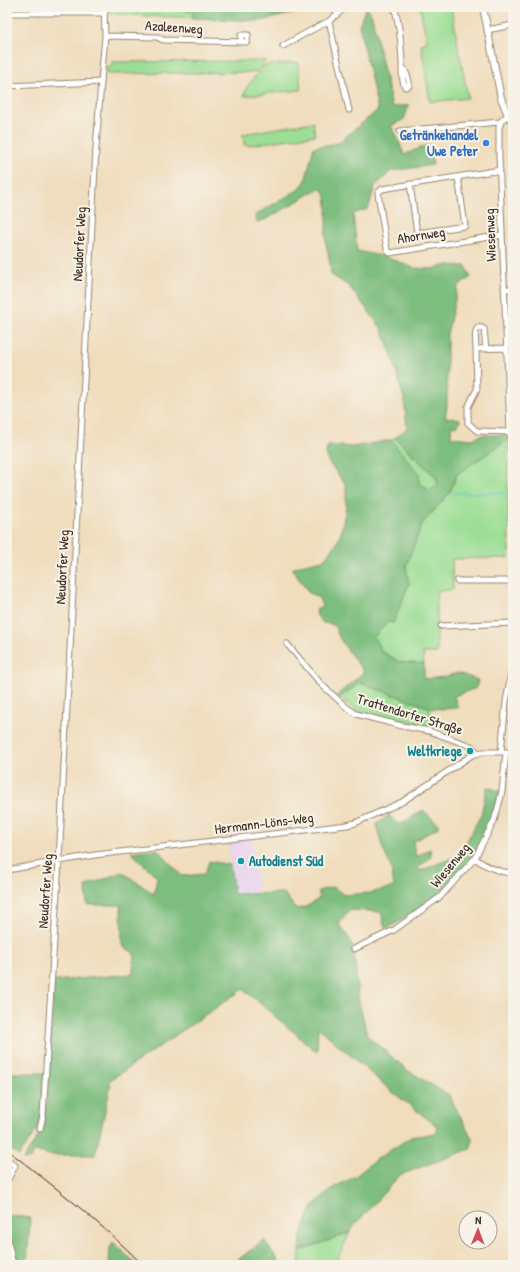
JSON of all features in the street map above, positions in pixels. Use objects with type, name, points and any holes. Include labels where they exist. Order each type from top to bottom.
[{"type":"main road","points":[[483,7],[501,98],[513,123]]},
{"type":"street","name":"Neudorfer Weg","points":[[40,1129],[43,1114],[59,861],[101,82],[106,36],[104,7]]},
{"type":"street","points":[[283,46],[329,22],[346,7]]},
{"type":"street","points":[[394,7],[401,38],[402,66]]},
{"type":"street","points":[[7,13],[105,13]]},
{"type":"street","points":[[329,22],[349,110]]},
{"type":"street","points":[[487,30],[513,26]]},
{"type":"street","name":"Azaleenweg","points":[[106,36],[157,37],[163,40],[241,42]]},
{"type":"street","points":[[7,86],[101,82]]},
{"type":"street","points":[[400,131],[500,122],[508,115]]},
{"type":"street","name":"Wiesenweg","points":[[500,122],[498,130],[513,505]]},
{"type":"street","points":[[458,177],[465,226],[417,233],[410,184],[500,170]]},
{"type":"street","name":"Ahornweg","points":[[410,184],[382,189],[378,193],[386,249],[390,252],[502,234]]},
{"type":"street","points":[[504,289],[513,289]]},
{"type":"street","points":[[486,349],[484,329],[479,327],[476,328],[478,389],[468,407],[468,423],[477,432],[510,432]]},
{"type":"street","points":[[476,349],[506,348]]},
{"type":"street","points":[[507,368],[513,368]]},
{"type":"street","points":[[457,582],[513,581]]},
{"type":"street","points":[[441,626],[513,623]]},
{"type":"street","name":"Trattendorfer Straße","points":[[287,644],[322,685],[356,714],[402,726],[429,731],[471,746],[478,753]]},
{"type":"street","name":"Wiesenweg","points":[[354,949],[394,930],[440,897],[475,858],[494,821],[502,792],[506,702],[513,662]]},
{"type":"street","points":[[504,752],[513,752]]},
{"type":"street","name":"Hermann-Löns-Weg","points":[[7,870],[95,855],[347,825],[355,823],[402,802],[466,759],[478,753],[504,752]]},
{"type":"street","points":[[475,858],[496,869],[513,873]]},
{"type":"street","points":[[7,1160],[15,1166],[7,1181]]},
{"type":"street","points":[[7,1238],[13,1265]]},
{"type":"shaded area","points":[[252,838],[258,893],[234,894],[228,841]]},
{"type":"green space","points":[[110,7],[178,7],[193,13],[193,18],[110,14]]},
{"type":"green space","points":[[178,7],[319,7],[261,21],[193,18],[193,13]]},
{"type":"green space","points":[[366,7],[372,16],[392,107],[409,105],[404,119],[391,126],[396,134],[404,155],[427,145],[433,165],[391,171],[375,186],[368,209],[353,214],[357,251],[386,257],[414,268],[433,269],[448,265],[466,266],[471,277],[458,286],[447,335],[447,406],[445,417],[460,419],[458,426],[451,426],[451,437],[472,439],[482,435],[508,435],[507,440],[457,474],[450,492],[422,524],[406,566],[409,584],[393,623],[387,622],[374,637],[381,651],[399,662],[424,664],[424,679],[444,677],[458,673],[478,680],[476,688],[454,696],[458,708],[431,708],[360,683],[339,698],[337,695],[364,672],[343,644],[335,626],[323,623],[317,616],[316,609],[322,606],[319,598],[309,593],[292,569],[301,565],[323,560],[337,543],[341,533],[346,507],[346,486],[328,461],[326,452],[328,446],[352,447],[391,440],[419,474],[419,483],[429,490],[438,484],[436,477],[395,438],[407,428],[404,399],[393,359],[382,329],[349,286],[331,275],[326,244],[327,204],[324,191],[320,189],[313,192],[267,219],[257,222],[255,215],[298,190],[305,182],[314,147],[338,143],[378,110],[359,25]]},
{"type":"green space","points":[[420,7],[451,7],[468,98],[430,102],[421,44],[427,42]]},
{"type":"green space","points":[[266,61],[256,72],[107,74],[107,66],[112,66],[112,62]]},
{"type":"green space","points":[[298,62],[301,90],[244,96],[247,87],[263,66]]},
{"type":"green space","points":[[313,122],[315,135],[244,145],[243,134]]},
{"type":"green space","points":[[395,438],[436,477],[438,484],[429,490],[419,483],[391,440]]},
{"type":"green space","points":[[507,440],[509,558],[452,559],[453,590],[437,591],[437,653],[423,653],[424,664],[399,662],[381,651],[373,637],[387,622],[393,623],[409,584],[406,566],[422,524],[450,492],[457,474]]},
{"type":"green space","points":[[360,683],[431,708],[428,725],[361,713],[339,698]]},
{"type":"green space","points":[[487,787],[500,791],[491,822],[471,858],[447,885],[419,909],[388,928],[385,928],[381,912],[350,910],[339,924],[349,938],[354,949],[358,997],[367,1035],[407,1070],[449,1095],[473,1140],[470,1149],[400,1175],[350,1232],[300,1251],[301,1235],[313,1206],[333,1188],[356,1176],[374,1161],[411,1137],[436,1133],[438,1127],[390,1090],[318,1027],[317,1052],[243,989],[109,1081],[111,1085],[95,1155],[50,1155],[35,1151],[31,1158],[23,1160],[42,1130],[44,1120],[47,1097],[54,981],[133,974],[134,953],[122,946],[121,905],[87,905],[86,886],[122,872],[154,894],[157,877],[131,852],[157,849],[182,876],[205,874],[209,861],[230,865],[234,894],[284,893],[296,909],[306,907],[320,898],[318,891],[333,887],[344,895],[370,893],[394,887],[391,867],[383,849],[376,825],[389,815],[399,825],[423,810],[440,826],[413,842],[416,857],[430,849],[431,857],[418,868],[420,871],[454,857],[465,850],[468,839],[481,815]]},
{"type":"green space","points":[[7,1073],[44,1073],[40,1122],[19,1156],[7,1147]]},
{"type":"green space","points":[[7,1215],[30,1218],[27,1265],[7,1265]]},
{"type":"green space","points":[[350,1232],[338,1258],[337,1265],[299,1265],[300,1251]]},
{"type":"green space","points":[[264,1240],[280,1263],[277,1265],[231,1265]]},
{"type":"green space","points":[[113,1242],[137,1265],[109,1265],[110,1248]]},
{"type":"waterway","points":[[453,493],[504,493],[505,498]]},
{"type":"railway","points":[[7,1150],[60,1191],[127,1249],[143,1265]]},
{"type":"place","name":"Getränkehandel Uwe Peter","points":[[486,143]]},
{"type":"place","name":"Weltkriege","points":[[470,751]]},
{"type":"place","name":"Autodienst Süd","points":[[241,861]]}]
